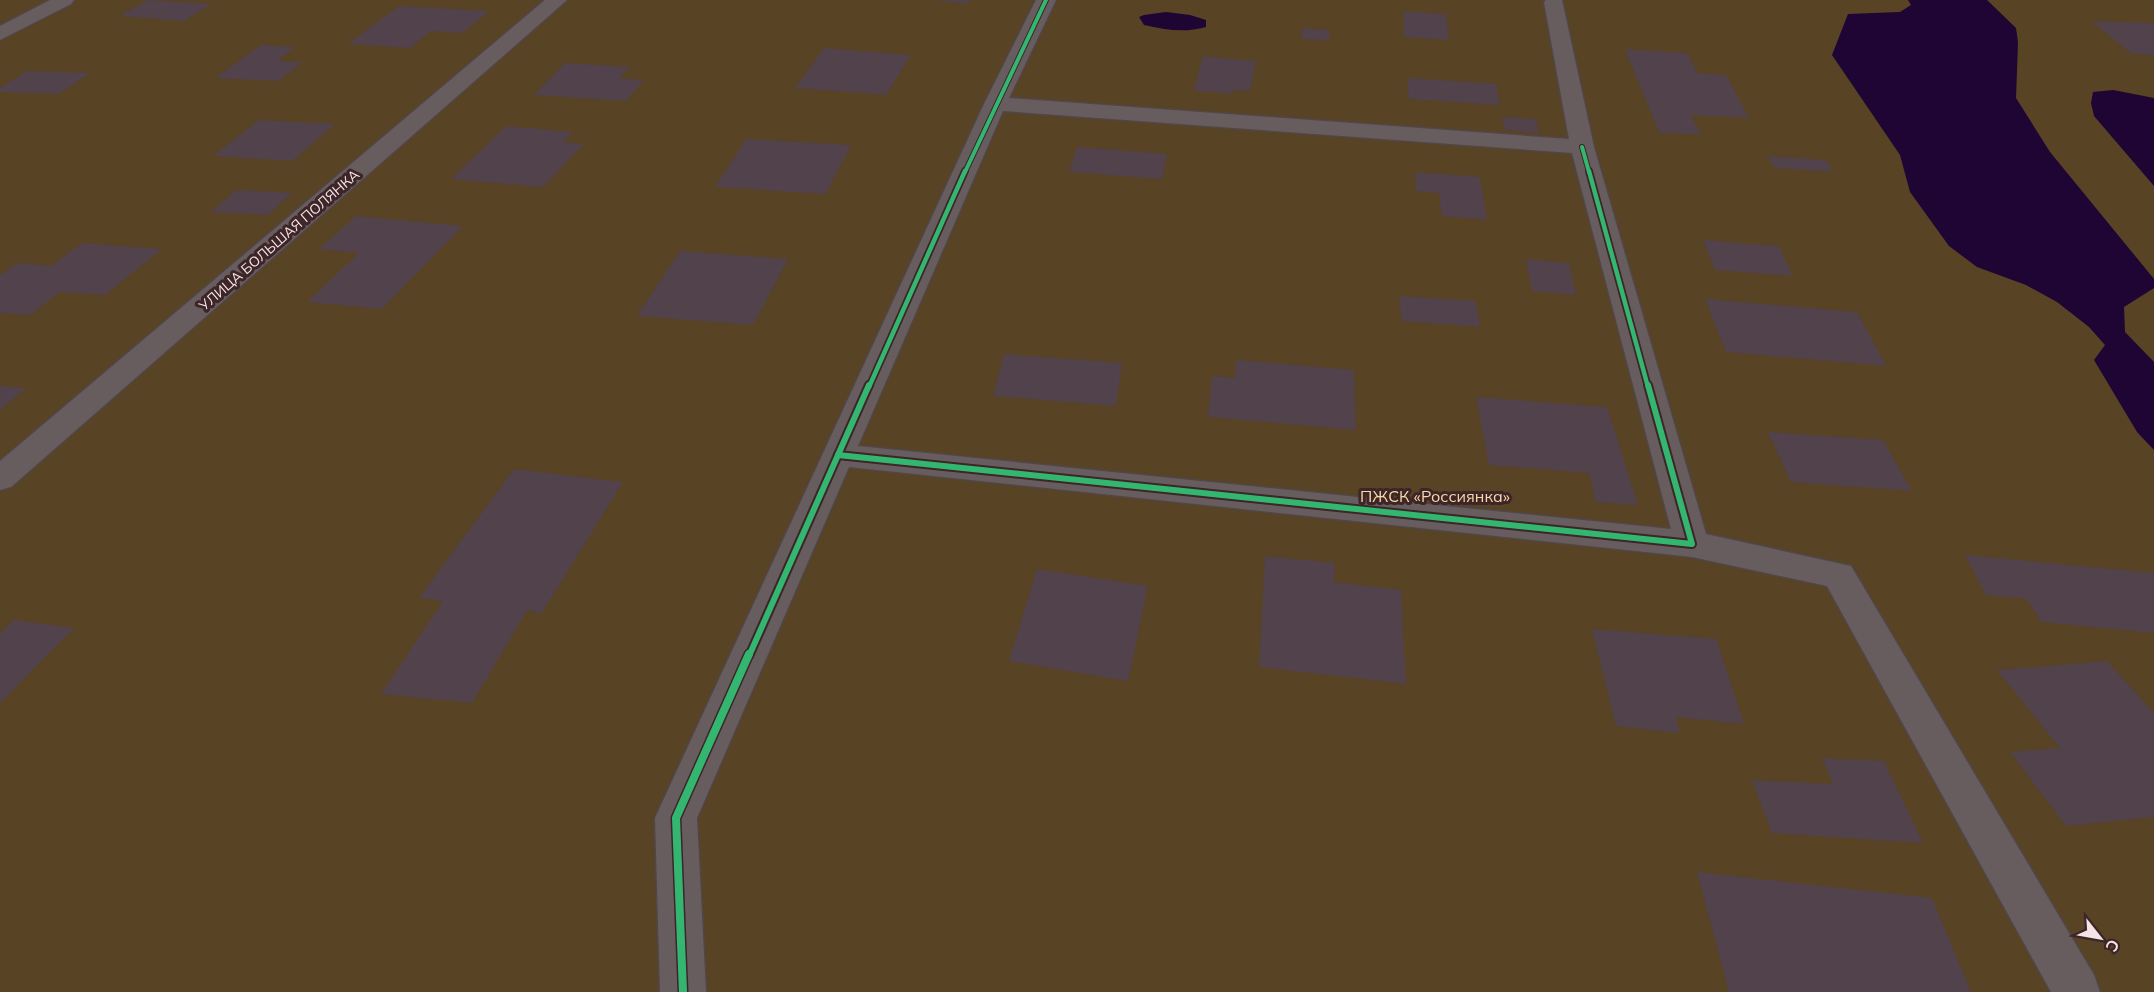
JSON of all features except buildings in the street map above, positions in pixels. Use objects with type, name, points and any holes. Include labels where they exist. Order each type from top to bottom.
[{"type":"street","points":[[0,34],[64,0]]},
{"type":"street","name":"УЛИЦА БОЛЬШАЯ ПОЛЯНКА","points":[[0,479],[557,0]]},
{"type":"street","points":[[682,992],[676,818],[994,104],[1046,0]]},
{"type":"street","points":[[1554,2],[1582,147],[1692,544]]},
{"type":"street","points":[[994,104],[1582,147]]},
{"type":"street","points":[[838,455],[1692,544],[1839,575],[2077,992]]},
{"type":"green space","name":"ПЖСК «Россиянка»","points":[[0,0],[2154,0],[2154,992],[0,992]]},
{"type":"shaded area","points":[[1908,0],[1987,0],[2016,28],[2018,42],[2016,98],[2050,152],[2154,279],[2154,288],[2124,307],[2125,332],[2154,362],[2154,450],[2137,432],[2094,360],[2105,345],[2089,327],[2057,302],[2026,285],[1977,267],[1949,246],[1910,192],[1900,155],[1832,55],[1848,14],[1900,12],[1911,5]]},
{"type":"shaded area","points":[[1166,12],[1206,20],[1206,27],[1183,30],[1160,28],[1144,25],[1139,17]]},
{"type":"shaded area","points":[[2113,90],[2154,98],[2154,186],[2094,116],[2091,103],[2093,92]]},
{"type":"cycle path","points":[[683,992],[676,818],[995,104],[1046,0]]},
{"type":"cycle path","points":[[838,455],[1692,544],[1582,147]]}]
